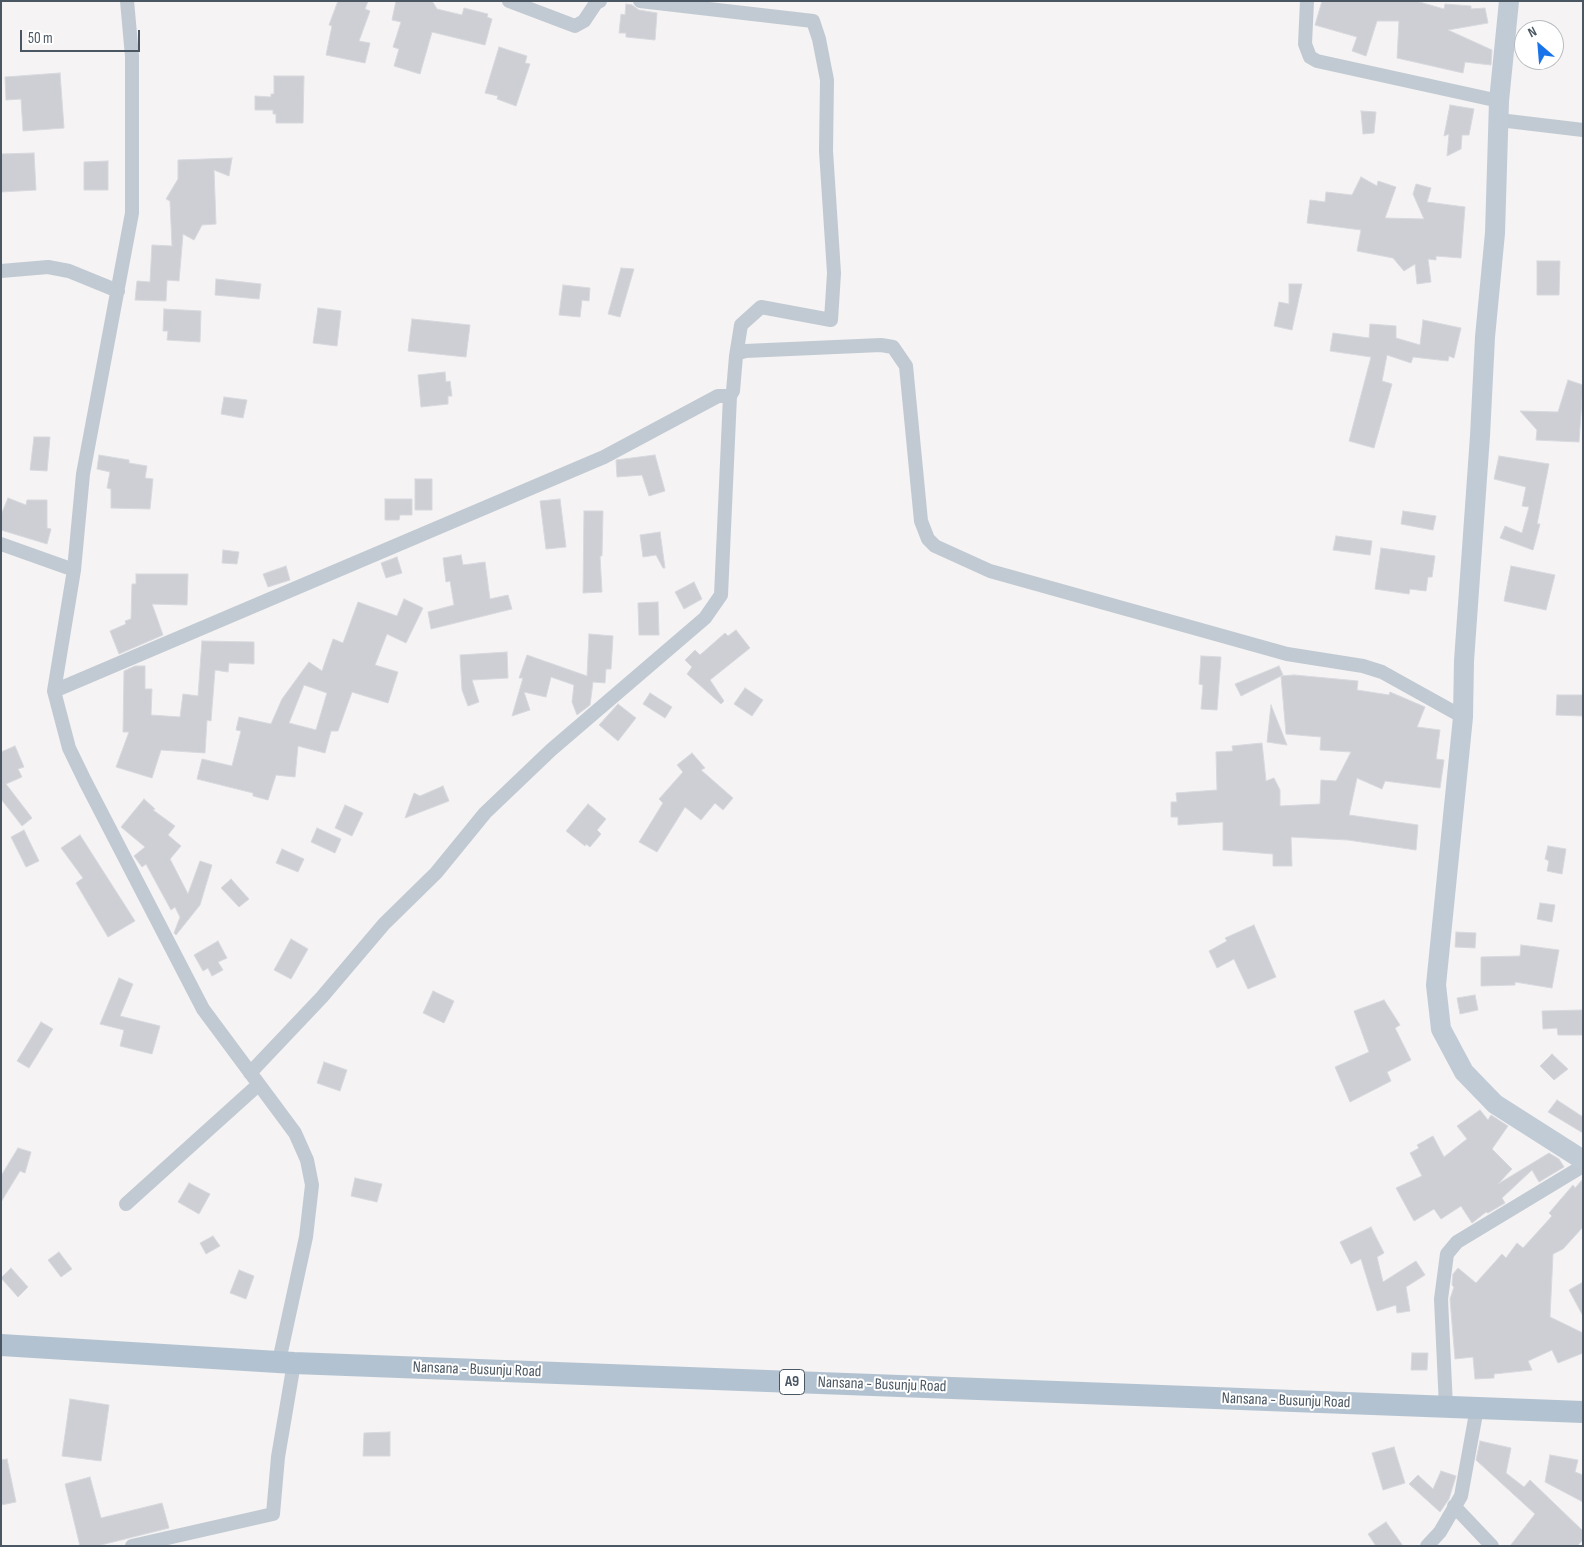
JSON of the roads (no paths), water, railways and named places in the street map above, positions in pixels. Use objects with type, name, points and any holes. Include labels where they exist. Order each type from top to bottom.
[{"type":"main road","name":"Nansana - Busunju Road","points":[[1,1345],[286,1362],[1583,1412]]},
{"type":"street","points":[[127,1],[132,56],[132,214],[83,474],[74,570],[54,691],[69,748],[84,781],[203,1010],[295,1133],[307,1160],[312,1185],[306,1237],[286,1362],[273,1514],[132,1546]]},
{"type":"street","points":[[509,1],[575,26],[584,21],[596,3],[600,1]]},
{"type":"street","points":[[250,1073],[322,997],[384,924],[436,873],[485,813],[551,750],[705,618],[721,595],[730,396],[733,391],[741,325],[761,306],[831,320],[834,273],[826,151],[827,80],[819,39],[813,21],[640,1]]},
{"type":"street","points":[[1307,1],[1305,44],[1310,57],[1317,61],[1499,111],[1583,130]]},
{"type":"street","points":[[1509,1],[1499,111],[1495,233],[1485,337],[1464,661],[1463,718],[1436,985],[1441,1029],[1464,1072],[1495,1104],[1583,1160]]},
{"type":"street","points":[[1,271],[48,267],[62,270],[118,291]]},
{"type":"street","points":[[736,356],[745,351],[881,345],[893,347],[906,366],[921,521],[928,539],[935,546],[990,571],[1287,654],[1373,669],[1463,718]]},
{"type":"street","points":[[54,691],[595,461],[718,396],[730,396]]},
{"type":"street","points":[[1,544],[74,570]]},
{"type":"street","points":[[126,1204],[258,1085]]},
{"type":"street","points":[[1446,1407],[1441,1299],[1447,1254],[1457,1242],[1583,1166]]},
{"type":"street","points":[[1427,1546],[1440,1532],[1460,1496],[1477,1408]]},
{"type":"street","points":[[1454,1506],[1492,1546]]}]
